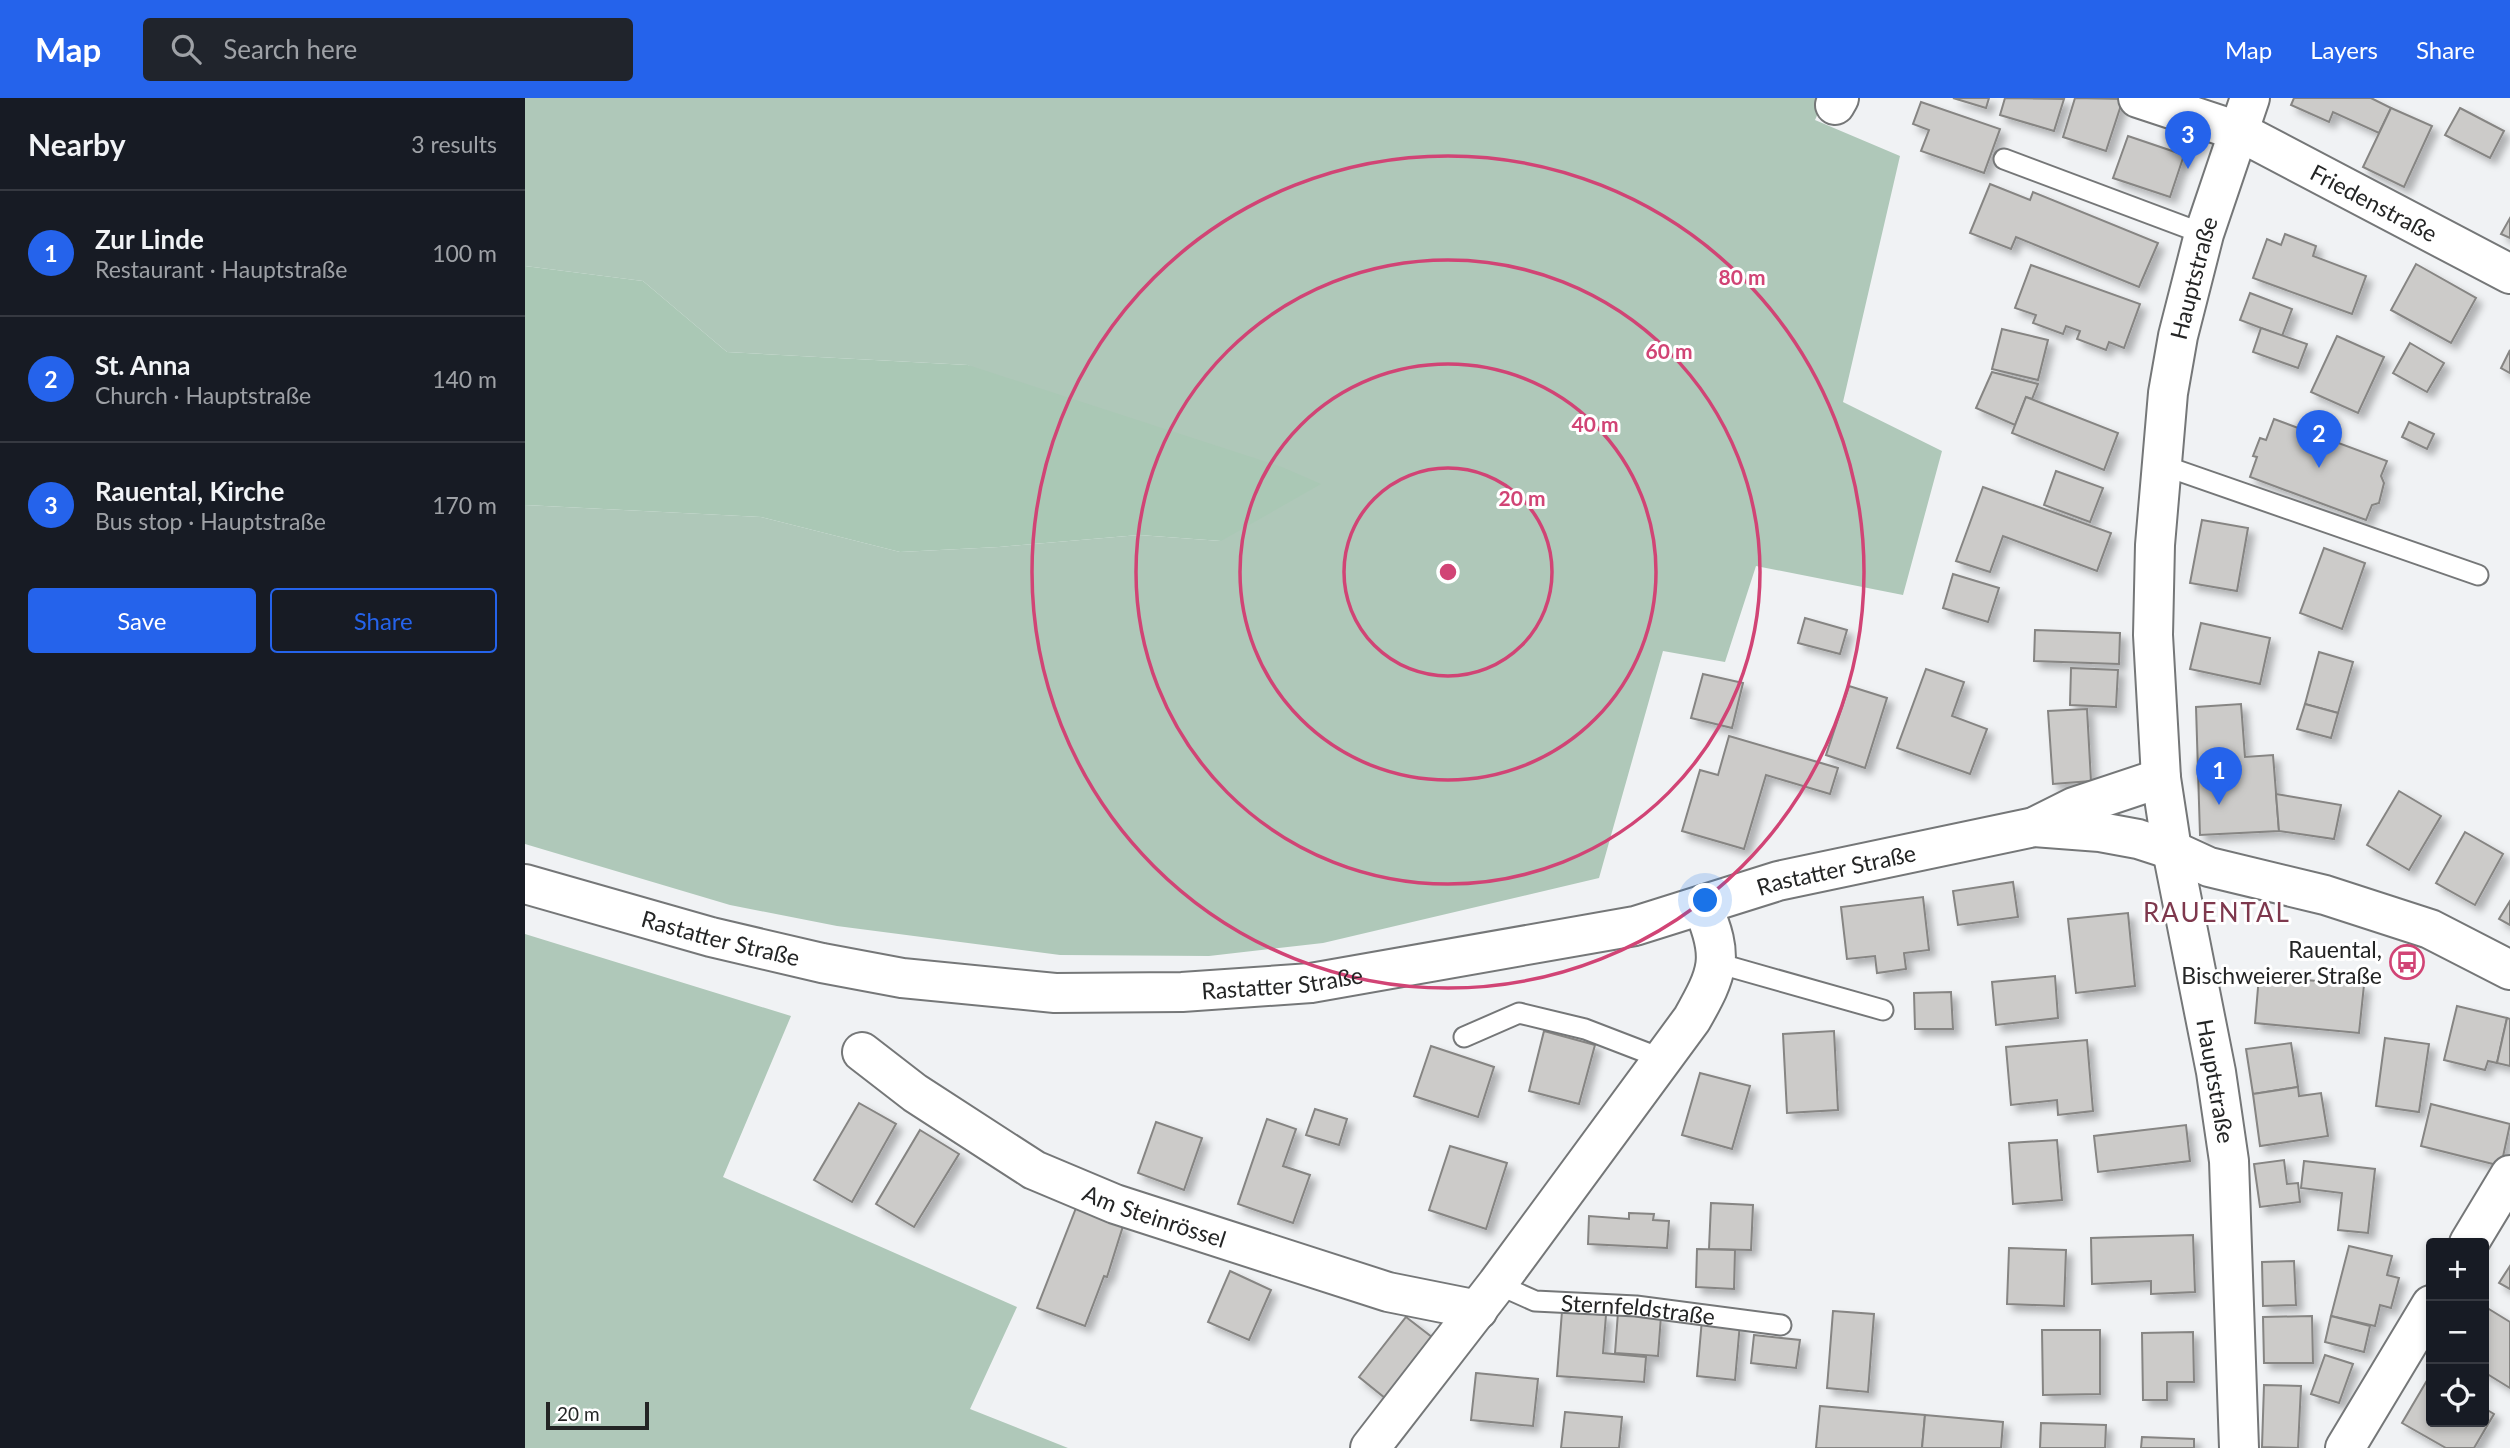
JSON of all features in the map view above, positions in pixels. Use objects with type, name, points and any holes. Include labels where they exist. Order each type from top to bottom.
[{"type":"street","name":"Friedenstraße","points":[[2138,98],[2244,114],[2510,274]]},
{"type":"street","name":"Hauptstraße","points":[[2239,1448],[2229,1161],[2216,1072],[2172,850],[2161,778],[2153,635],[2155,545],[2168,393],[2178,336],[2204,234],[2244,114]]},
{"type":"street","name":"Rastatter Straße","points":[[525,884],[699,933],[821,963],[902,978],[1055,993],[1182,992],[1311,983],[1635,926],[1778,881],[2034,827],[2074,807],[2161,778]]},
{"type":"street","name":"Rastatter Straße","points":[[2034,827],[2100,832],[2138,839],[2172,850],[2209,867],[2325,895],[2430,929],[2510,970]]},
{"type":"street","points":[[1370,1448],[1488,1297],[1692,1019],[1713,983],[1717,963],[1712,933],[1702,906]]},
{"type":"street","name":"Am Steinrössel","points":[[862,1052],[915,1093],[1034,1170],[1115,1203],[1388,1292],[1488,1297]]},
{"type":"street","points":[[2472,1238],[2510,1175]]},
{"type":"street","points":[[2345,1448],[2426,1313]]},
{"type":"lane","points":[[2004,159],[2204,234]]},
{"type":"lane","points":[[2162,466],[2478,575]]},
{"type":"lane","points":[[1717,963],[1883,1010]]},
{"type":"lane","points":[[1464,1037],[1519,1013],[1585,1029],[1663,1059]]},
{"type":"lane","name":"Sternfeldstraße","points":[[1488,1297],[1636,1306],[1781,1325]]},
{"type":"green space","points":[[525,98],[1825,98],[1815,120],[1900,156],[1843,402],[1942,451],[1903,595],[1756,566],[1725,662],[1663,651],[1599,878],[1323,943],[1209,956],[1060,955],[837,926],[730,905],[525,844],[525,505],[761,517],[900,552],[1139,535],[1221,541],[968,365],[727,352],[643,281],[525,266]]},
{"type":"green space","points":[[525,266],[643,281],[727,352],[968,365],[1282,467],[1321,484],[1221,541],[1139,535],[900,552],[761,517],[525,505]]},
{"type":"green space","points":[[525,934],[791,1016],[723,1177],[1017,1307],[970,1409],[1068,1448],[525,1448]]},
{"type":"building","points":[[1953,98],[1989,98],[1986,108]]},
{"type":"building","points":[[2005,98],[2064,99],[2054,131],[2000,115]]},
{"type":"building","points":[[2075,98],[2123,99],[2106,151],[2063,137]]},
{"type":"building","points":[[2294,98],[2371,98],[2391,108],[2379,133],[2333,112],[2329,122],[2291,105]]},
{"type":"building","points":[[1921,102],[2000,129],[1984,173],[1921,151],[1929,130],[1913,124]]},
{"type":"building","points":[[2391,108],[2432,126],[2404,187],[2363,167]]},
{"type":"building","points":[[2460,108],[2504,131],[2490,158],[2445,135]]},
{"type":"building","points":[[2128,136],[2184,155],[2170,197],[2113,178]]},
{"type":"building","points":[[1990,184],[2030,200],[2033,192],[2158,243],[2139,287],[2016,237],[2011,249],[1970,233]]},
{"type":"building","points":[[2510,218],[2510,238],[2501,234]]},
{"type":"building","points":[[2285,234],[2316,246],[2313,256],[2366,276],[2352,314],[2253,278],[2267,239],[2281,245]]},
{"type":"building","points":[[2416,264],[2476,298],[2451,343],[2391,310]]},
{"type":"building","points":[[2031,265],[2140,304],[2124,348],[2109,342],[2106,350],[2077,339],[2080,331],[2066,326],[2063,334],[2033,323],[2036,315],[2015,308]]},
{"type":"building","points":[[2250,293],[2292,309],[2282,336],[2240,320]]},
{"type":"building","points":[[2261,328],[2307,344],[2298,368],[2253,352]]},
{"type":"building","points":[[2002,329],[2048,340],[2038,380],[1992,369]]},
{"type":"building","points":[[2337,336],[2384,357],[2358,413],[2311,392]]},
{"type":"building","points":[[2410,343],[2444,363],[2427,392],[2393,373]]},
{"type":"building","points":[[2510,350],[2510,373],[2501,368]]},
{"type":"building","points":[[1992,372],[2038,384],[2032,399],[2026,397],[2015,425],[1976,408]]},
{"type":"building","points":[[2026,397],[2118,433],[2104,470],[2012,433]]},
{"type":"building","points":[[2274,419],[2387,461],[2381,476],[2384,483],[2379,503],[2372,505],[2366,520],[2250,477],[2257,457],[2253,456],[2260,438],[2266,440]]},
{"type":"building","points":[[2409,422],[2434,434],[2427,449],[2402,437]]},
{"type":"building","points":[[2056,471],[2103,488],[2090,522],[2044,505]]},
{"type":"building","points":[[1983,487],[2111,533],[2097,571],[2003,536],[1990,572],[1956,561]]},
{"type":"building","points":[[2202,520],[2248,528],[2237,591],[2190,583]]},
{"type":"building","points":[[2324,548],[2365,563],[2342,629],[2300,613]]},
{"type":"building","points":[[1953,574],[1999,588],[1988,622],[1943,608]]},
{"type":"building","points":[[1805,618],[1847,630],[1840,654],[1798,643]]},
{"type":"building","points":[[2201,623],[2270,638],[2260,684],[2190,669]]},
{"type":"building","points":[[2035,630],[2120,633],[2119,664],[2034,661]]},
{"type":"building","points":[[2319,652],[2353,662],[2338,713],[2305,704]]},
{"type":"building","points":[[2071,668],[2118,670],[2116,707],[2070,705]]},
{"type":"building","points":[[1926,669],[1964,682],[1952,716],[1987,729],[1970,774],[1897,748]]},
{"type":"building","points":[[1703,674],[1743,683],[1732,728],[1691,718]]},
{"type":"building","points":[[1849,686],[1887,698],[1865,768],[1826,755]]},
{"type":"building","points":[[2241,704],[2245,757],[2273,755],[2279,831],[2200,835],[2196,707]]},
{"type":"building","points":[[2305,704],[2338,713],[2331,738],[2297,729]]},
{"type":"building","points":[[2087,709],[2091,781],[2053,784],[2048,711]]},
{"type":"building","points":[[1729,736],[1838,768],[1830,794],[1766,775],[1744,849],[1682,831],[1700,770],[1718,775]]},
{"type":"building","points":[[2399,791],[2441,816],[2409,870],[2367,845]]},
{"type":"building","points":[[2276,794],[2341,805],[2334,839],[2279,831]]},
{"type":"building","points":[[2465,832],[2503,854],[2475,905],[2436,883]]},
{"type":"building","points":[[2013,882],[2018,917],[1958,925],[1953,891]]},
{"type":"building","points":[[1923,897],[1929,950],[1904,953],[1906,969],[1877,973],[1875,956],[1847,959],[1841,907]]},
{"type":"building","points":[[2510,901],[2510,925],[2499,919]]},
{"type":"building","points":[[2128,913],[2135,986],[2076,993],[2068,919]]},
{"type":"building","points":[[2055,976],[2058,1018],[1996,1025],[1992,982]]},
{"type":"building","points":[[2259,976],[2364,985],[2359,1033],[2255,1023]]},
{"type":"building","points":[[1951,992],[1953,1029],[1915,1029],[1914,993]]},
{"type":"building","points":[[2457,1006],[2507,1018],[2497,1063],[2488,1061],[2485,1070],[2444,1060]]},
{"type":"building","points":[[2507,1018],[2510,1019],[2510,1066],[2497,1063]]},
{"type":"building","points":[[1544,1031],[1595,1045],[1579,1104],[1529,1091]]},
{"type":"building","points":[[1834,1031],[1838,1110],[1787,1113],[1783,1034]]},
{"type":"building","points":[[2385,1038],[2429,1044],[2419,1112],[2376,1106]]},
{"type":"building","points":[[2087,1040],[2093,1111],[2058,1115],[2057,1100],[2011,1105],[2006,1047]]},
{"type":"building","points":[[2291,1043],[2298,1087],[2253,1094],[2246,1049]]},
{"type":"building","points":[[1431,1046],[1494,1067],[1478,1117],[1414,1096]]},
{"type":"building","points":[[1700,1073],[1750,1086],[1732,1149],[1682,1135]]},
{"type":"building","points":[[2298,1087],[2299,1096],[2321,1093],[2328,1136],[2260,1146],[2253,1094]]},
{"type":"building","points":[[859,1103],[896,1124],[852,1202],[814,1180]]},
{"type":"building","points":[[2431,1104],[2510,1124],[2501,1166],[2421,1146]]},
{"type":"building","points":[[1315,1109],[1347,1119],[1339,1145],[1306,1135]]},
{"type":"building","points":[[1267,1119],[1296,1129],[1283,1166],[1310,1175],[1293,1223],[1238,1204]]},
{"type":"building","points":[[1156,1122],[1202,1138],[1184,1190],[1138,1173]]},
{"type":"building","points":[[2186,1125],[2190,1161],[2098,1172],[2094,1136]]},
{"type":"building","points":[[920,1130],[959,1154],[914,1227],[876,1204]]},
{"type":"building","points":[[2057,1140],[2062,1200],[2013,1204],[2009,1143]]},
{"type":"building","points":[[1450,1146],[1507,1163],[1486,1229],[1429,1210]]},
{"type":"building","points":[[2284,1160],[2287,1184],[2298,1183],[2300,1202],[2260,1207],[2254,1164]]},
{"type":"building","points":[[2304,1161],[2375,1169],[2368,1233],[2338,1230],[2342,1193],[2301,1188]]},
{"type":"building","points":[[1711,1203],[1753,1205],[1751,1250],[1709,1249]]},
{"type":"building","points":[[1076,1208],[1123,1226],[1107,1277],[1104,1276],[1085,1326],[1037,1308]]},
{"type":"building","points":[[1629,1213],[1654,1214],[1653,1220],[1669,1221],[1667,1248],[1588,1244],[1589,1216],[1629,1219]]},
{"type":"building","points":[[2193,1235],[2195,1292],[2151,1294],[2151,1281],[2092,1284],[2091,1238]]},
{"type":"building","points":[[2349,1246],[2392,1256],[2387,1275],[2399,1278],[2391,1308],[2380,1305],[2375,1326],[2331,1316]]},
{"type":"building","points":[[2009,1248],[2066,1250],[2064,1306],[2007,1304]]},
{"type":"building","points":[[1697,1249],[1735,1250],[1734,1289],[1696,1287]]},
{"type":"building","points":[[2294,1261],[2296,1305],[2263,1306],[2262,1262]]},
{"type":"building","points":[[2510,1266],[2510,1289],[2499,1283]]},
{"type":"building","points":[[1230,1271],[1271,1290],[1249,1340],[1208,1322]]},
{"type":"building","points":[[2489,1309],[2510,1322],[2510,1388],[2489,1375]]},
{"type":"building","points":[[1562,1311],[1606,1315],[1603,1353],[1646,1357],[1644,1382],[1557,1376]]},
{"type":"building","points":[[1833,1311],[1874,1314],[1868,1392],[1827,1388]]},
{"type":"building","points":[[1618,1312],[1661,1316],[1658,1356],[1615,1353]]},
{"type":"building","points":[[2312,1316],[2313,1363],[2264,1363],[2263,1317]]},
{"type":"building","points":[[2331,1316],[2370,1326],[2364,1352],[2325,1342]]},
{"type":"building","points":[[1406,1317],[1437,1341],[1390,1402],[1359,1377]]},
{"type":"building","points":[[1702,1319],[1740,1323],[1735,1380],[1697,1376]]},
{"type":"building","points":[[2042,1330],[2100,1330],[2100,1394],[2043,1395]]},
{"type":"building","points":[[2193,1332],[2194,1382],[2167,1382],[2167,1400],[2143,1400],[2142,1333]]},
{"type":"building","points":[[1754,1335],[1800,1340],[1796,1368],[1751,1363]]},
{"type":"building","points":[[2325,1355],[2353,1364],[2339,1403],[2311,1394]]},
{"type":"building","points":[[1476,1373],[1538,1379],[1533,1426],[1471,1420]]},
{"type":"building","points":[[2426,1382],[2426,1427],[2486,1427],[2474,1448],[2446,1448],[2402,1423]]},
{"type":"building","points":[[2264,1385],[2301,1386],[2298,1448],[2262,1447]]},
{"type":"building","points":[[1820,1406],[1925,1415],[1922,1448],[1816,1448]]},
{"type":"building","points":[[1565,1412],[1622,1417],[1619,1448],[1561,1448]]},
{"type":"building","points":[[1925,1415],[2003,1422],[2001,1448],[1922,1448]]},
{"type":"building","points":[[2041,1423],[2106,1425],[2105,1448],[2040,1448]]},
{"type":"building","points":[[2142,1437],[2194,1439],[2194,1448],[2141,1448]]},
{"type":"place","name":"Rauental, Kirche","points":[[2188,169]]},
{"type":"place","name":"St. Anna","points":[[2319,468]]},
{"type":"place","name":"Zur Linde","points":[[2219,805]]},
{"type":"place","name":"Rauental, Bischweierer Straße","points":[[2407,962]]},
{"type":"district","name":"RAUENTAL","points":[[2217,912]]}]
